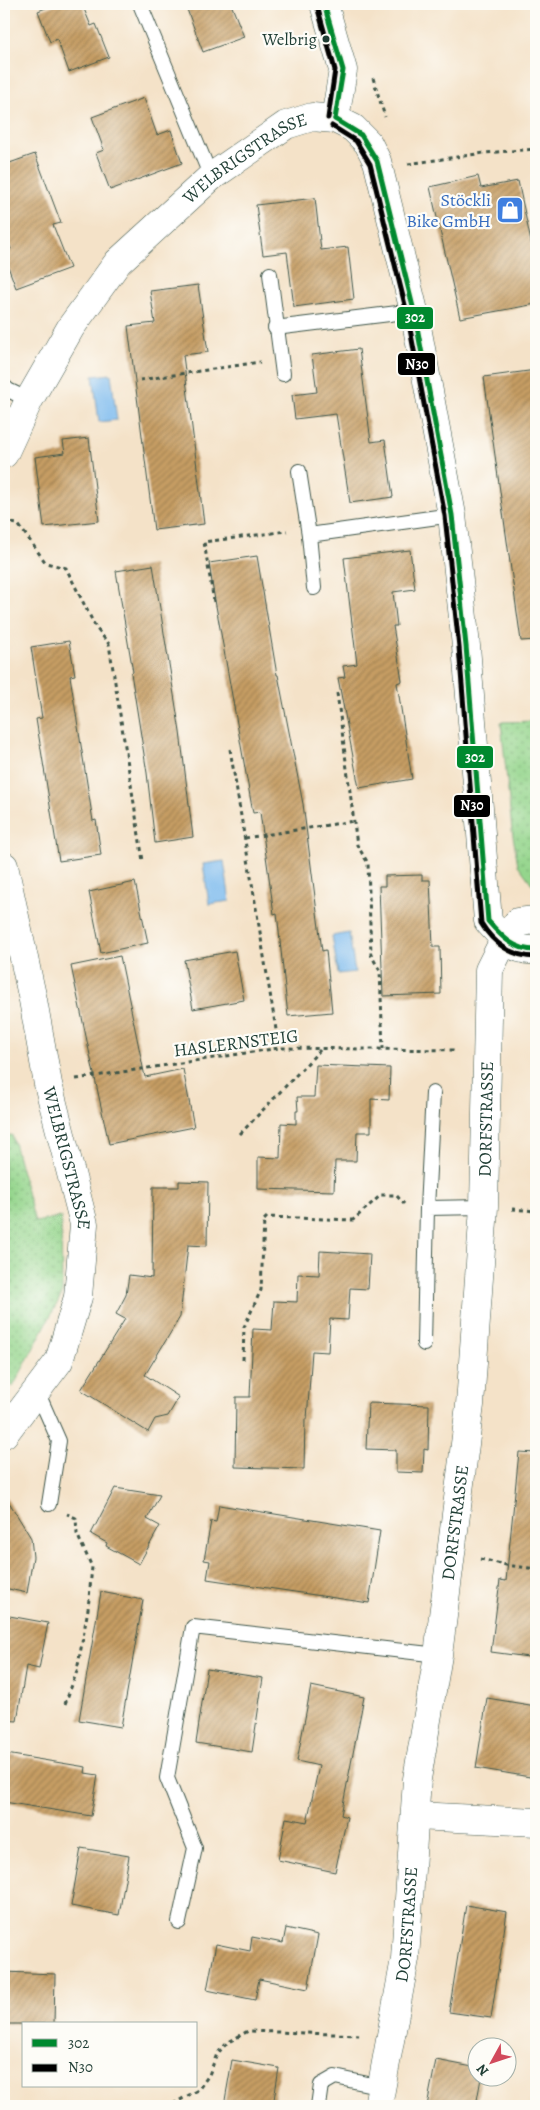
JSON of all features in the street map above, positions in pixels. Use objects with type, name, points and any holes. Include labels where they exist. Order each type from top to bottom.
[{"type":"street","points":[[324,4],[336,40],[343,70],[335,119]]},
{"type":"street","name":"WELBRIGSTRASSE","points":[[4,454],[29,400],[71,327],[118,262],[211,177],[286,125],[312,117],[335,119],[353,128],[368,142],[379,168],[414,311],[452,515],[466,646],[488,921],[504,940]]},
{"type":"street","name":"WELBRIGSTRASSE","points":[[4,866],[33,1000],[48,1084],[84,1224],[78,1296],[58,1361],[4,1434]]},
{"type":"street","name":"DORFSTRASSE","points":[[380,2096],[405,1959],[417,1779],[438,1654],[470,1405],[484,1207],[490,970],[504,940],[518,922],[536,920]]},
{"type":"street","points":[[504,940],[520,950],[536,950]]},
{"type":"street","points":[[416,1816],[536,1822]]},
{"type":"lane","points":[[140,4],[211,177]]},
{"type":"lane","points":[[270,274],[283,374]]},
{"type":"lane","points":[[276,328],[414,311]]},
{"type":"lane","points":[[4,386],[8,390],[29,400]]},
{"type":"lane","points":[[299,471],[314,588]]},
{"type":"lane","points":[[308,532],[452,515]]},
{"type":"lane","points":[[424,1344],[427,1208],[433,1093]]},
{"type":"lane","points":[[427,1208],[484,1207]]},
{"type":"lane","points":[[37,1391],[59,1441],[49,1504]]},
{"type":"lane","points":[[179,1922],[195,1848],[167,1778],[193,1627],[438,1654]]},
{"type":"lane","points":[[318,2106],[321,2085],[335,2077],[380,2096]]},
{"type":"path","points":[[379,168],[484,153],[536,149]]},
{"type":"path","points":[[140,380],[281,359]]},
{"type":"path","points":[[4,522],[18,524],[46,563],[66,568],[96,628],[110,644],[143,861]]},
{"type":"path","points":[[214,602],[204,542],[308,532]]},
{"type":"path","points":[[337,693],[357,845],[368,863],[371,955],[380,971],[383,1049]]},
{"type":"path","points":[[230,748],[279,1048]]},
{"type":"path","points":[[245,838],[354,822]]},
{"type":"path","name":"HASLERNSTEIG","points":[[48,1084],[279,1048],[488,1050]]},
{"type":"path","points":[[240,1134],[322,1048]]},
{"type":"path","points":[[243,1360],[244,1327],[260,1290],[264,1220],[267,1217],[353,1220],[381,1195],[396,1195],[403,1202]]},
{"type":"path","points":[[514,1209],[536,1211]]},
{"type":"path","points":[[49,1504],[76,1518],[77,1534],[92,1567],[88,1608],[77,1671],[65,1704]]},
{"type":"path","points":[[452,1555],[536,1569]]},
{"type":"path","points":[[86,2106],[173,2104],[198,2090],[209,2075],[218,2054],[227,2043],[248,2031],[365,2035],[390,2038]]},
{"type":"green space","points":[[536,721],[536,886],[532,884],[518,865],[512,830],[501,722]]},
{"type":"green space","points":[[12,1135],[35,1222],[61,1217],[62,1294],[13,1387],[4,1379],[4,1136]]},
{"type":"water","points":[[111,374],[117,420],[99,422],[93,376]]},
{"type":"water","points":[[224,861],[230,901],[209,904],[203,864]]},
{"type":"water","points":[[349,933],[355,972],[338,974],[332,936]]},
{"type":"building","points":[[56,4],[82,4],[91,26],[96,24],[109,57],[69,72],[57,39],[50,42],[38,11]]},
{"type":"building","points":[[185,4],[231,4],[244,37],[203,52]]},
{"type":"building","points":[[144,98],[157,135],[171,130],[182,163],[110,190],[96,153],[104,150],[92,117]]},
{"type":"building","points":[[35,154],[61,223],[53,225],[70,268],[16,288],[4,256],[4,251],[11,249],[4,230],[4,165]]},
{"type":"building","points":[[478,176],[481,188],[518,181],[536,265],[536,304],[460,318],[430,187]]},
{"type":"building","points":[[315,198],[321,250],[348,247],[354,299],[294,307],[287,252],[263,255],[256,205]]},
{"type":"building","points":[[198,285],[208,352],[183,355],[204,524],[154,530],[128,326],[155,323],[150,291]]},
{"type":"building","points":[[359,349],[371,442],[385,440],[393,497],[350,503],[336,414],[295,419],[292,395],[317,392],[312,355]]},
{"type":"building","points":[[536,370],[536,640],[521,641],[484,377]]},
{"type":"building","points":[[89,438],[99,521],[44,527],[35,457],[65,453],[63,441]]},
{"type":"building","points":[[410,550],[415,589],[393,592],[397,626],[393,626],[402,681],[397,683],[412,779],[359,788],[338,678],[345,677],[343,666],[357,664],[344,558]]},
{"type":"building","points":[[257,556],[277,675],[303,804],[322,951],[326,950],[332,1012],[288,1016],[277,913],[274,914],[260,812],[253,813],[213,589],[209,563]]},
{"type":"building","points":[[153,565],[180,732],[193,837],[155,843],[147,773],[131,673],[133,672],[116,571]]},
{"type":"building","points":[[69,641],[75,675],[70,676],[93,821],[96,820],[101,855],[59,861],[36,719],[42,718],[31,647]]},
{"type":"building","points":[[422,875],[422,880],[430,880],[433,947],[440,947],[441,994],[383,996],[379,886],[385,886],[385,876]]},
{"type":"building","points":[[135,882],[148,943],[101,953],[89,892]]},
{"type":"building","points":[[235,951],[244,1000],[193,1009],[184,960]]},
{"type":"building","points":[[120,956],[145,1077],[183,1069],[194,1127],[109,1144],[71,966]]},
{"type":"building","points":[[316,1065],[390,1068],[389,1100],[371,1099],[371,1132],[357,1132],[356,1161],[335,1161],[334,1191],[258,1189],[258,1157],[280,1158],[281,1123],[296,1124],[296,1111],[298,1111],[297,1097],[314,1097]]},
{"type":"building","points":[[179,1181],[208,1182],[207,1246],[188,1245],[180,1317],[145,1375],[179,1397],[168,1416],[155,1419],[148,1432],[81,1390],[125,1319],[116,1314],[126,1295],[129,1275],[152,1278],[153,1187],[179,1187]]},
{"type":"building","points":[[320,1251],[370,1254],[368,1289],[350,1288],[348,1320],[330,1319],[328,1352],[312,1351],[307,1419],[305,1419],[304,1469],[235,1467],[236,1397],[250,1397],[253,1329],[272,1330],[274,1301],[297,1302],[298,1274],[319,1275]]},
{"type":"building","points":[[368,1403],[429,1405],[428,1450],[424,1449],[423,1473],[396,1472],[396,1450],[366,1449]]},
{"type":"building","points":[[519,1452],[536,1453],[536,1658],[491,1652],[500,1580],[506,1581]]},
{"type":"building","points":[[115,1488],[160,1495],[147,1519],[160,1526],[139,1564],[106,1546],[107,1543],[91,1534]]},
{"type":"building","points":[[4,1494],[31,1538],[33,1557],[27,1593],[4,1588]]},
{"type":"building","points":[[219,1505],[380,1531],[369,1603],[207,1579],[210,1561],[204,1560],[211,1521],[216,1522]]},
{"type":"building","points":[[101,1592],[143,1600],[121,1727],[79,1720]]},
{"type":"building","points":[[4,1615],[48,1623],[39,1669],[26,1666],[17,1721],[4,1720]]},
{"type":"building","points":[[207,1669],[263,1678],[252,1752],[196,1743]]},
{"type":"building","points":[[311,1686],[364,1697],[341,1815],[347,1817],[335,1872],[278,1860],[286,1818],[307,1822],[319,1766],[297,1761]]},
{"type":"building","points":[[487,1698],[536,1706],[536,1735],[530,1777],[476,1768]]},
{"type":"building","points":[[6,1754],[86,1767],[85,1773],[98,1775],[91,1816],[4,1802]]},
{"type":"building","points":[[81,1848],[129,1856],[119,1915],[71,1906]]},
{"type":"building","points":[[466,1905],[507,1912],[491,2018],[449,2012]]},
{"type":"building","points":[[286,1928],[318,1935],[308,1989],[259,1979],[255,2000],[207,1990],[216,1944],[250,1951],[252,1937],[283,1943]]},
{"type":"building","points":[[4,1972],[55,1974],[54,2022],[4,2024]]},
{"type":"building","points":[[232,2060],[279,2068],[273,2106],[224,2106]]},
{"type":"building","points":[[436,2060],[468,2066],[468,2088],[479,2088],[476,2106],[427,2106]]},
{"type":"transit line","name":"302","points":[[324,4],[343,70],[335,119]]},
{"type":"transit line","name":"N30","points":[[317,6],[335,70],[328,118]]},
{"type":"transit line","name":"302","points":[[335,119],[361,135],[377,161],[414,311],[452,515],[466,646],[488,921],[509,942],[521,948],[536,950]]},
{"type":"transit line","name":"N30","points":[[332,126],[356,141],[370,164],[407,313],[445,516],[459,647],[481,923],[491,937],[504,948],[511,952],[536,957]]},
{"type":"place","name":"Welbrig","points":[[326,39]]},
{"type":"place","name":"Stöckli Bike GmbH","points":[[510,210]]}]
